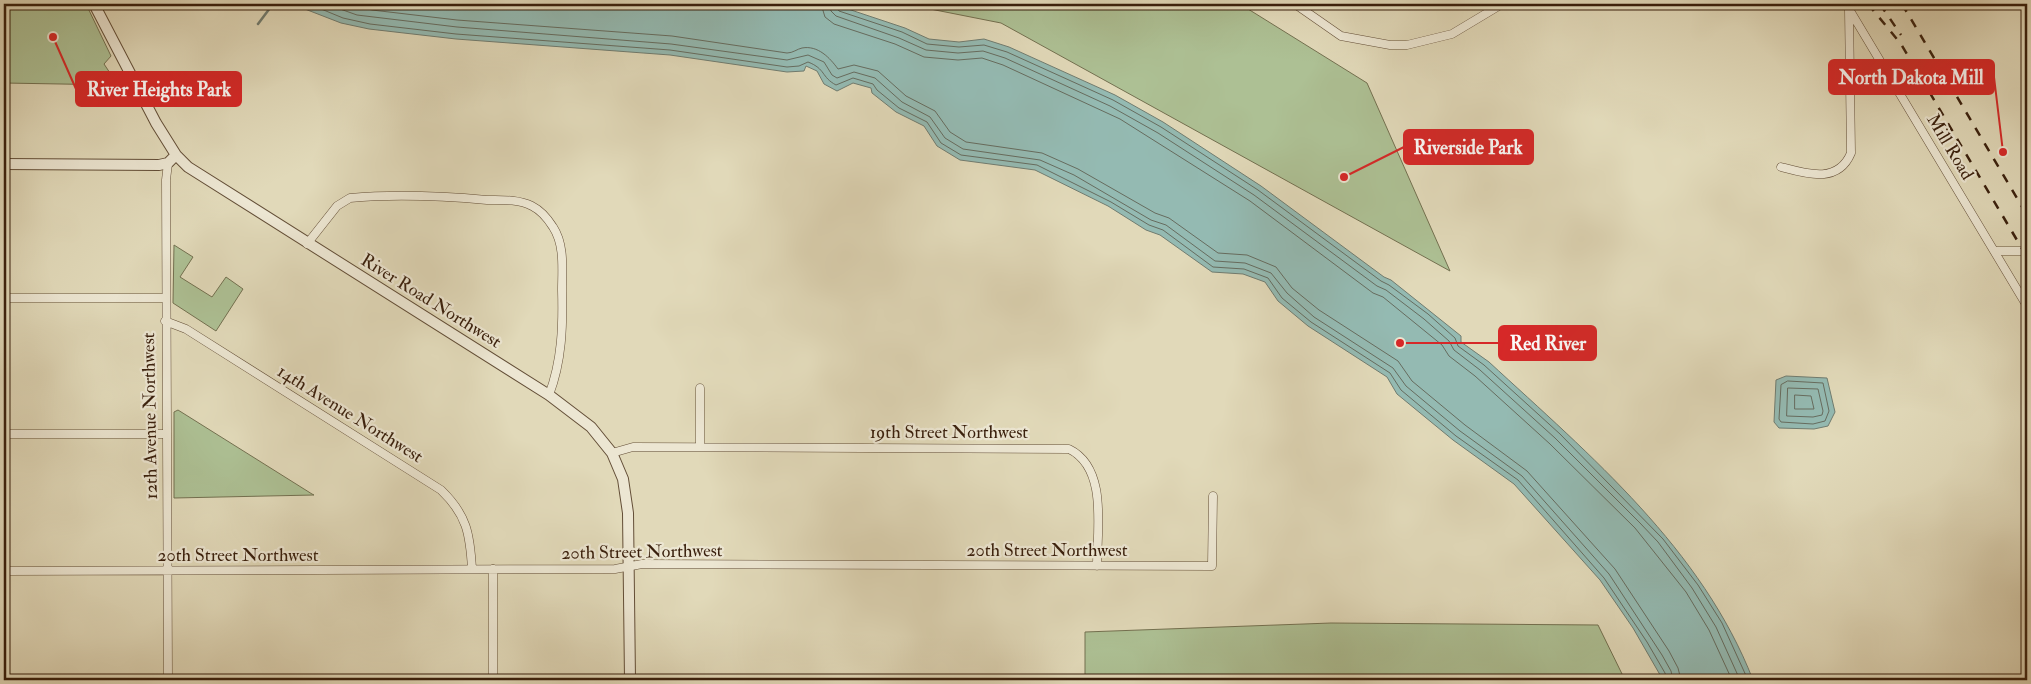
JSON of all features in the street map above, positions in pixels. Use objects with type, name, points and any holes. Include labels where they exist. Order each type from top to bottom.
[{"type":"street","name":"River Road Northwest","points":[[94,4],[156,123],[176,155],[199,176],[549,394],[583,419],[612,453],[623,479],[628,503],[630,680]]},
{"type":"street","points":[[1295,4],[1306,7],[1341,36],[1369,43],[1407,45],[1434,40],[1452,34],[1502,4]]},
{"type":"street","points":[[1781,167],[1815,174],[1828,174],[1840,170],[1847,163],[1851,153],[1848,6]]},
{"type":"street","name":"Mill Road","points":[[1848,6],[2027,306]]},
{"type":"street","points":[[4,164],[168,163],[176,155]]},
{"type":"street","name":"12th Avenue Northwest","points":[[168,163],[166,180],[165,298],[168,680]]},
{"type":"street","points":[[307,244],[337,206],[350,198],[453,197],[509,201],[531,205],[539,210],[553,227],[558,236],[562,258],[562,338],[556,374],[549,394]]},
{"type":"street","points":[[1995,251],[2027,252]]},
{"type":"street","points":[[4,298],[165,298]]},
{"type":"street","name":"14th Avenue Northwest","points":[[165,321],[186,329],[441,490],[464,518],[469,534],[472,569]]},
{"type":"street","points":[[700,388],[700,446]]},
{"type":"street","points":[[4,434],[166,434]]},
{"type":"street","name":"19th Street Northwest","points":[[612,453],[626,447],[700,446],[1069,449],[1082,458],[1094,476],[1097,566]]},
{"type":"street","name":"20th Street Northwest","points":[[4,570],[615,569],[642,564],[1212,566],[1212,496]]},
{"type":"street","points":[[493,569],[493,680]]},
{"type":"green space","points":[[4,4],[86,4],[111,56],[104,64],[118,85],[4,83]]},
{"type":"green space","points":[[905,4],[1240,4],[1367,83],[1450,271],[1001,23]]},
{"type":"green space","points":[[174,245],[193,257],[180,277],[212,297],[226,277],[243,289],[216,331],[173,303]]},
{"type":"green space","points":[[178,410],[314,495],[174,498],[174,412]]},
{"type":"green space","points":[[1331,623],[1598,625],[1625,680],[1085,680],[1085,632]]},
{"type":"water","points":[[292,4],[833,4],[905,28],[929,39],[959,42],[984,39],[1009,47],[1115,95],[1163,122],[1261,186],[1384,277],[1391,280],[1461,336],[1461,342],[1489,362],[1604,469],[1674,547],[1705,588],[1731,633],[1753,680],[1663,680],[1633,628],[1600,580],[1514,484],[1453,440],[1397,394],[1387,377],[1308,326],[1278,301],[1265,282],[1243,274],[1212,272],[1160,235],[1146,230],[1108,206],[1035,170],[960,160],[937,146],[924,126],[896,112],[872,93],[871,88],[853,83],[837,91],[824,84],[817,71],[806,66],[804,71],[787,72],[670,55],[456,39],[369,29],[341,23]]},
{"type":"water","points":[[1786,376],[1827,378],[1835,412],[1828,426],[1814,429],[1779,428],[1774,422],[1776,380]]},
{"type":"waterway","points":[[258,24],[273,4]]},
{"type":"railway","points":[[1868,4],[1901,44],[2027,257]]},
{"type":"railway","points":[[1880,4],[1901,35]]},
{"type":"railway","points":[[1902,4],[2027,215]]},
{"type":"place","name":"River Heights Park","points":[[53,37]]},
{"type":"place","name":"North Dakota Mill","points":[[2003,152]]},
{"type":"place","name":"Riverside Park","points":[[1344,177]]},
{"type":"place","name":"Red River","points":[[1400,343]]}]
